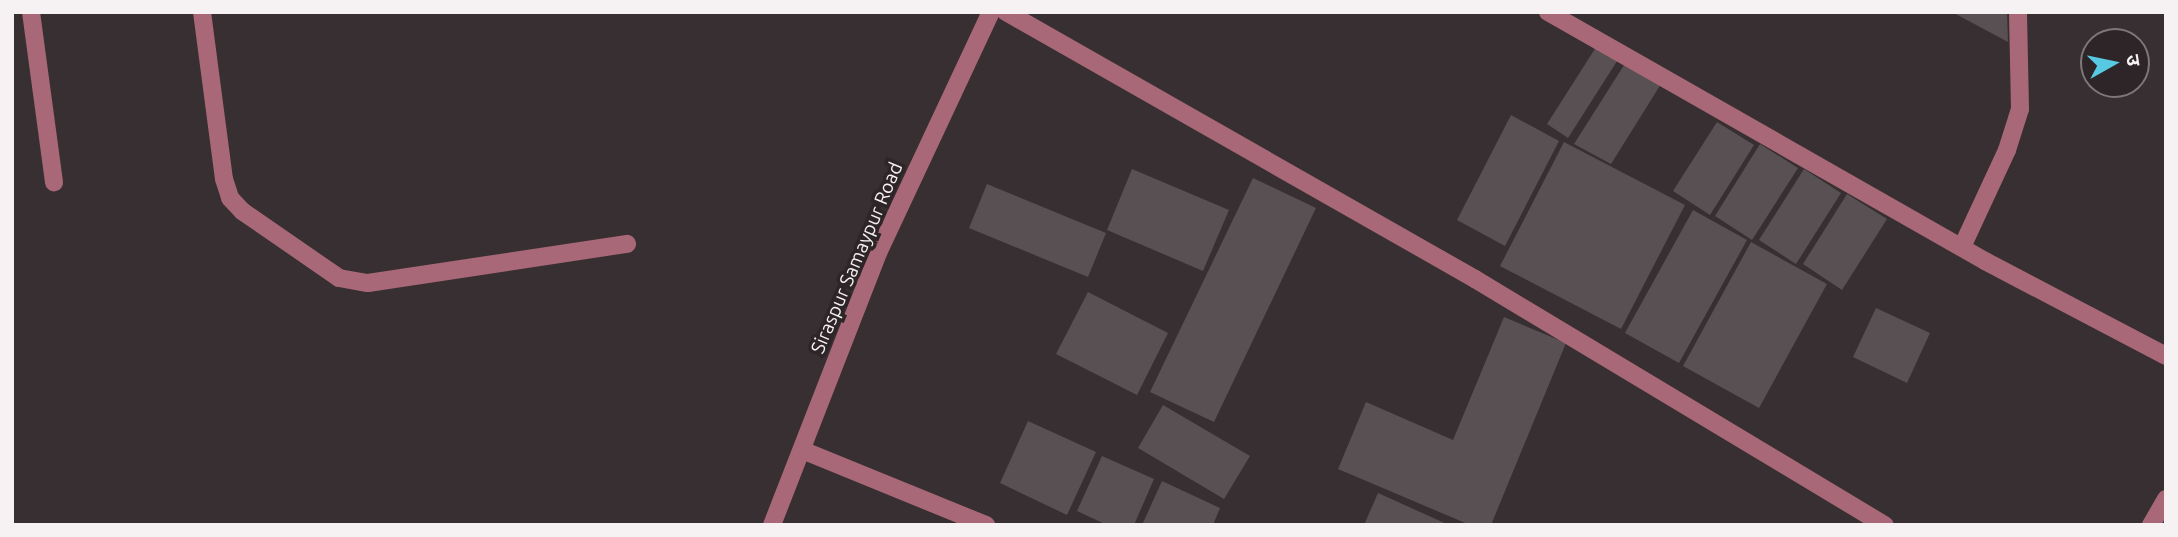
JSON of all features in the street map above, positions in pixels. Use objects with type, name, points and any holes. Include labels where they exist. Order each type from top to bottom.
[{"type":"street","points":[[31,12],[54,182]]},
{"type":"street","points":[[202,12],[224,178],[230,198],[242,211],[339,278],[368,283],[627,244]]},
{"type":"street","name":"Siraspur Samaypur Road","points":[[772,525],[878,253],[991,12]]},
{"type":"street","points":[[1006,12],[1475,279],[1885,525]]},
{"type":"street","points":[[1548,12],[1962,247],[2166,356]]},
{"type":"street","points":[[1962,247],[2007,150],[2020,109],[2018,12]]},
{"type":"street","points":[[802,450],[986,525]]},
{"type":"street","points":[[2151,525],[2166,499]]},
{"type":"building","points":[[1952,12],[2007,12],[2008,42]]},
{"type":"building","points":[[1598,44],[1619,58],[1568,138],[1547,124]]},
{"type":"building","points":[[1626,62],[1661,84],[1611,164],[1574,144]]},
{"type":"building","points":[[1511,115],[1559,141],[1505,246],[1457,220]]},
{"type":"building","points":[[1717,122],[1754,145],[1710,215],[1673,191]]},
{"type":"building","points":[[1564,142],[1685,205],[1621,329],[1500,266]]},
{"type":"building","points":[[1760,144],[1798,168],[1752,240],[1715,216]]},
{"type":"building","points":[[1132,169],[1229,210],[1203,271],[1107,230]]},
{"type":"building","points":[[1804,169],[1841,193],[1796,264],[1759,240]]},
{"type":"building","points":[[1253,178],[1316,208],[1214,422],[1150,392]]},
{"type":"building","points":[[987,184],[1106,233],[1088,277],[969,228]]},
{"type":"building","points":[[1847,194],[1887,219],[1842,290],[1803,264]]},
{"type":"building","points":[[1693,210],[1747,240],[1679,363],[1625,333]]},
{"type":"building","points":[[1751,242],[1827,284],[1759,408],[1683,366]]},
{"type":"building","points":[[1088,292],[1168,333],[1137,395],[1056,354]]},
{"type":"building","points":[[1876,308],[1930,333],[1907,383],[1853,357]]},
{"type":"building","points":[[1504,317],[1566,343],[1491,525],[1470,525],[1338,469],[1366,402],[1453,440]]},
{"type":"building","points":[[1163,405],[1250,456],[1224,499],[1138,448]]},
{"type":"building","points":[[1028,421],[1096,452],[1067,515],[1000,483]]},
{"type":"building","points":[[1102,456],[1154,479],[1134,525],[1107,525],[1077,511]]},
{"type":"building","points":[[1162,481],[1220,508],[1213,525],[1142,525]]},
{"type":"building","points":[[1378,493],[1449,525],[1364,525]]}]
